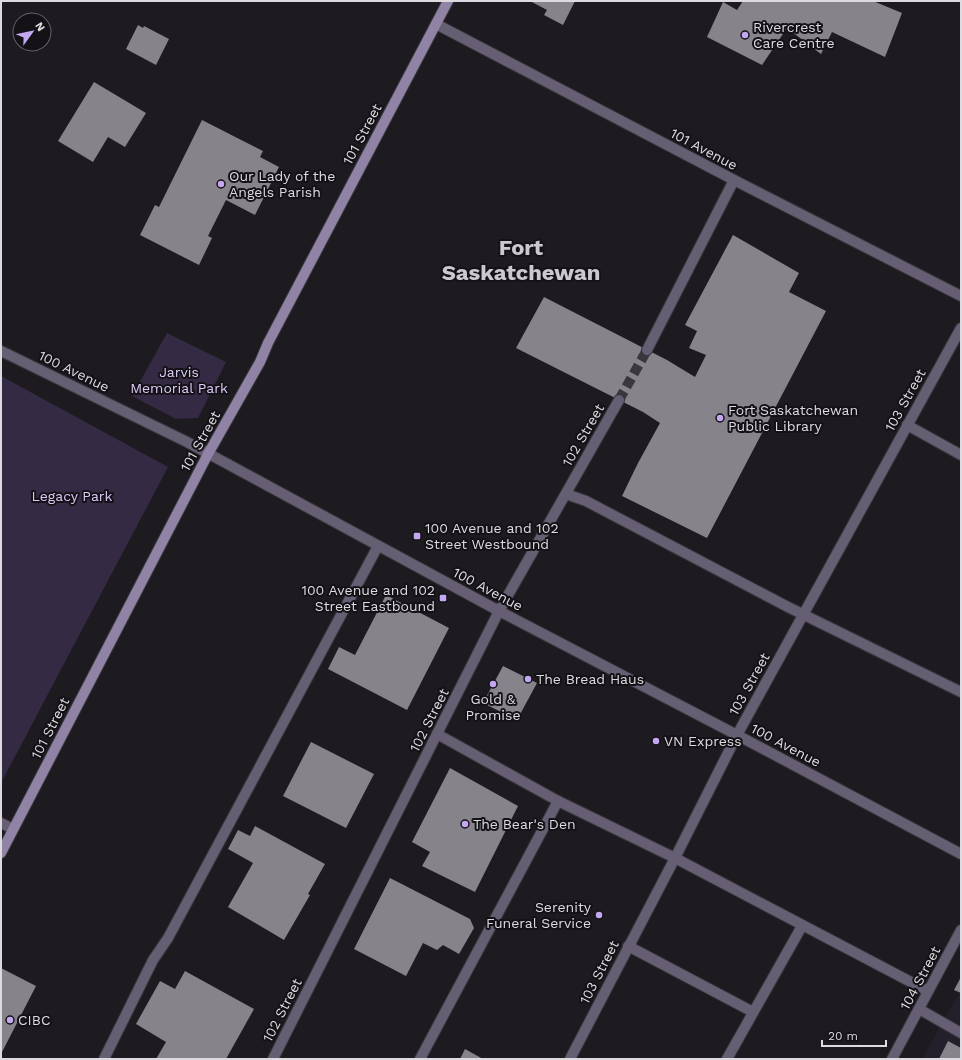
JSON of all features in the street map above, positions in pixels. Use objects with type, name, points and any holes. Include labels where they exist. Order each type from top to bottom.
[{"type":"street","name":"101 Street","points":[[1,853],[208,454],[260,362],[268,343],[448,1]]},
{"type":"street","name":"101 Avenue","points":[[436,24],[734,180],[961,296]]},
{"type":"street","points":[[647,350],[734,180]]},
{"type":"street","name":"103 Street","points":[[570,1059],[675,858],[737,735],[961,328]]},
{"type":"street","name":"100 Avenue","points":[[1,351],[187,442],[499,612],[737,735],[961,854]]},
{"type":"street","name":"102 Street","points":[[273,1059],[499,612],[619,400]]},
{"type":"street","points":[[907,425],[961,455]]},
{"type":"street","points":[[566,494],[586,501],[803,614],[961,692]]},
{"type":"street","points":[[104,1059],[154,960],[168,938],[378,546]]},
{"type":"street","points":[[437,734],[558,801],[675,858],[928,991]]},
{"type":"street","points":[[420,1059],[558,801]]},
{"type":"street","points":[[1,823],[13,829]]},
{"type":"street","points":[[727,1059],[802,926]]},
{"type":"street","name":"104 Street","points":[[892,1059],[961,930]]},
{"type":"street","points":[[628,946],[754,1012]]},
{"type":"street","points":[[919,1009],[961,1033]]},
{"type":"shaded area","points":[[961,990],[961,1059],[922,1059]]},
{"type":"green space","name":"Jarvis Memorial Park","points":[[167,333],[226,362],[198,418],[176,419],[132,396]]},
{"type":"green space","name":"Legacy Park","points":[[1,376],[168,467],[1,783]]},
{"type":"building","points":[[530,1],[575,1],[563,25],[544,15],[547,10]]},
{"type":"building","name":"Rivercrest Care Centre","points":[[743,1],[873,1],[902,13],[885,57],[832,32],[821,54],[787,28],[762,65],[707,37],[723,2],[737,10]]},
{"type":"building","points":[[138,25],[143,28],[144,26],[169,39],[156,65],[126,49]]},
{"type":"building","points":[[94,82],[146,113],[125,147],[108,137],[93,162],[58,141]]},
{"type":"building","name":"Our Lady of the Angels Parish","points":[[202,120],[263,151],[260,157],[279,167],[255,215],[226,200],[208,236],[212,238],[199,265],[140,235],[155,205],[159,207]]},
{"type":"building","points":[[733,235],[799,273],[789,292],[826,311],[707,538],[622,496],[660,423],[643,412],[516,348],[544,297],[667,360],[695,377],[706,355],[689,348],[697,331],[685,325]]},
{"type":"building","points":[[386,595],[449,628],[407,710],[328,669],[339,647],[355,655]]},
{"type":"building","points":[[503,666],[537,683],[517,720],[483,703]]},
{"type":"building","points":[[311,742],[374,774],[346,828],[283,796]]},
{"type":"building","name":"The Bear's Den","points":[[450,768],[518,806],[475,892],[422,866],[430,852],[412,842]]},
{"type":"building","points":[[255,826],[325,864],[308,894],[310,895],[284,940],[228,907],[253,863],[228,849],[238,830],[250,836]]},
{"type":"building","points":[[390,878],[470,919],[474,928],[459,954],[443,945],[437,950],[423,943],[406,976],[354,949]]},
{"type":"building","name":"CIBC","points":[[1,968],[36,986],[1,1054]]},
{"type":"building","points":[[185,971],[254,1009],[226,1059],[156,1059],[166,1042],[136,1024],[160,981],[175,989]]},
{"type":"building","points":[[961,977],[961,993],[954,990]]},
{"type":"building","points":[[948,1041],[961,1048],[961,1059],[939,1059]]},
{"type":"building","points":[[465,1049],[483,1059],[460,1059]]},
{"type":"tunnel","points":[[619,400],[647,350]]},
{"type":"place","name":"Rivercrest Care Centre","points":[[745,35]]},
{"type":"place","name":"Our Lady of the Angels Parish","points":[[221,184]]},
{"type":"place","name":"Fort Saskatchewan Public Library","points":[[720,418]]},
{"type":"place","name":"100 Avenue and 102 Street Westbound","points":[[417,536]]},
{"type":"place","name":"100 Avenue and 102 Street Eastbound","points":[[443,598]]},
{"type":"place","name":"The Bread Haus","points":[[528,679]]},
{"type":"place","name":"Gold & Promise","points":[[493,684]]},
{"type":"place","name":"VN Express","points":[[656,741]]},
{"type":"place","name":"The Bear's Den","points":[[465,824]]},
{"type":"place","name":"Serenity Funeral Service","points":[[599,915]]},
{"type":"place","name":"CIBC","points":[[10,1020]]},
{"type":"district","name":"Fort Saskatchewan","points":[[521,260]]}]
